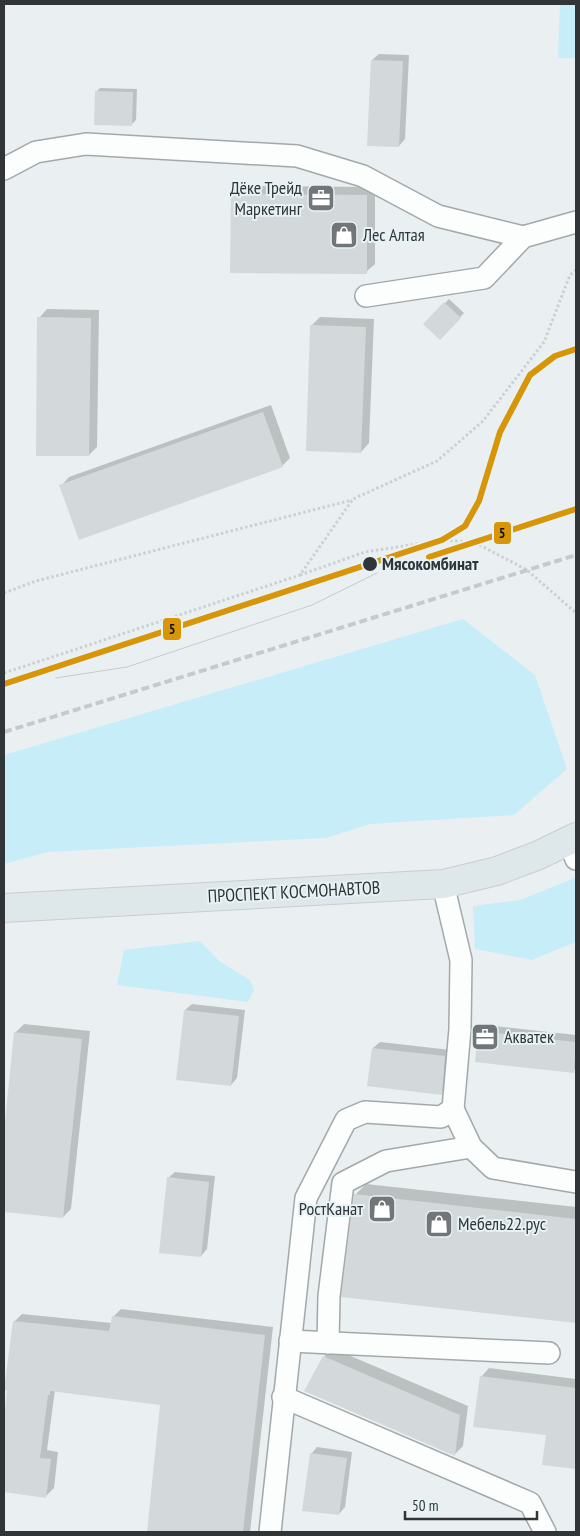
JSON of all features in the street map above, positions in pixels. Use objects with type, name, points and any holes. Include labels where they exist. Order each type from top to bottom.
[{"type":"main road","name":"ПРОСПЕКТ КОСМОНАВТОВ","points":[[4,908],[443,884],[497,871],[574,845]]},
{"type":"lane","points":[[4,169],[36,152],[86,144],[297,156],[363,176],[438,216],[523,237],[576,222]]},
{"type":"lane","points":[[366,296],[484,278],[523,237]]},
{"type":"lane","points":[[443,884],[460,960],[460,1029],[453,1109],[471,1147],[493,1168],[576,1182]]},
{"type":"lane","points":[[270,1532],[283,1397],[306,1198],[346,1120],[365,1112],[441,1117],[453,1109]]},
{"type":"lane","points":[[328,1343],[329,1296],[343,1183],[386,1161],[471,1147]]},
{"type":"lane","points":[[290,1341],[549,1353]]},
{"type":"lane","points":[[283,1397],[530,1503],[545,1532]]},
{"type":"path","points":[[4,593],[36,581],[353,500],[437,461],[483,420],[544,342],[570,276],[576,270]]},
{"type":"path","points":[[300,575],[353,500]]},
{"type":"path","points":[[4,673],[365,552],[442,540],[474,542],[527,570],[576,614]]},
{"type":"shaded area","points":[[560,4],[576,4],[576,58],[558,58]]},
{"type":"shaded area","points":[[463,619],[535,675],[567,769],[514,815],[370,824],[326,838],[47,852],[4,864],[4,755]]},
{"type":"shaded area","points":[[575,878],[576,942],[532,960],[475,949],[473,906],[520,900]]},
{"type":"shaded area","points":[[200,941],[219,961],[250,980],[254,990],[248,1002],[117,985],[124,950]]},
{"type":"building","points":[[371,60],[403,61],[399,147],[367,146]]},
{"type":"building","points":[[95,91],[133,92],[132,126],[94,125]]},
{"type":"building","points":[[231,194],[367,195],[367,274],[230,273]]},
{"type":"building","points":[[444,302],[461,318],[440,340],[423,324]]},
{"type":"building","points":[[37,317],[91,318],[89,456],[36,456]]},
{"type":"building","points":[[310,325],[366,327],[361,453],[306,451]]},
{"type":"building","points":[[263,412],[283,467],[79,540],[59,485]]},
{"type":"building","points":[[184,1010],[239,1016],[231,1086],[176,1080]]},
{"type":"building","points":[[478,1031],[576,1042],[574,1073],[475,1062]]},
{"type":"building","points":[[14,1032],[82,1039],[63,1218],[4,1212],[4,1132]]},
{"type":"building","points":[[372,1048],[445,1056],[442,1095],[367,1086]]},
{"type":"building","points":[[167,1177],[209,1182],[201,1257],[159,1253]]},
{"type":"building","points":[[354,1194],[576,1219],[576,1323],[341,1297]]},
{"type":"building","points":[[112,1316],[265,1335],[243,1532],[147,1532],[160,1405],[50,1391],[40,1458],[51,1459],[46,1498],[4,1492],[4,1420],[7,1390],[4,1390],[13,1321],[109,1331]]},
{"type":"building","points":[[323,1356],[460,1415],[455,1456],[304,1391]]},
{"type":"building","points":[[480,1376],[576,1388],[576,1469],[542,1465],[546,1435],[473,1427]]},
{"type":"building","points":[[310,1453],[347,1458],[339,1515],[302,1511]]},
{"type":"tram line","points":[[56,678],[127,667],[312,605],[377,573]]},
{"type":"railway","points":[[4,732],[576,555]]},
{"type":"transit line","name":"5","points":[[4,684],[442,540],[465,526],[479,501],[500,432],[530,375],[555,356],[576,349]]},
{"type":"transit line","name":"5","points":[[429,557],[576,509]]},
{"type":"place","name":"Дёке Трейд Маркетинг","points":[[321,198]]},
{"type":"place","name":"Лес Алтая","points":[[344,235]]},
{"type":"place","name":"Мясокомбинат","points":[[370,564]]},
{"type":"place","name":"Акватек","points":[[485,1037]]},
{"type":"place","name":"РостКанат","points":[[382,1209]]},
{"type":"place","name":"Мебель22.рус","points":[[439,1224]]}]
